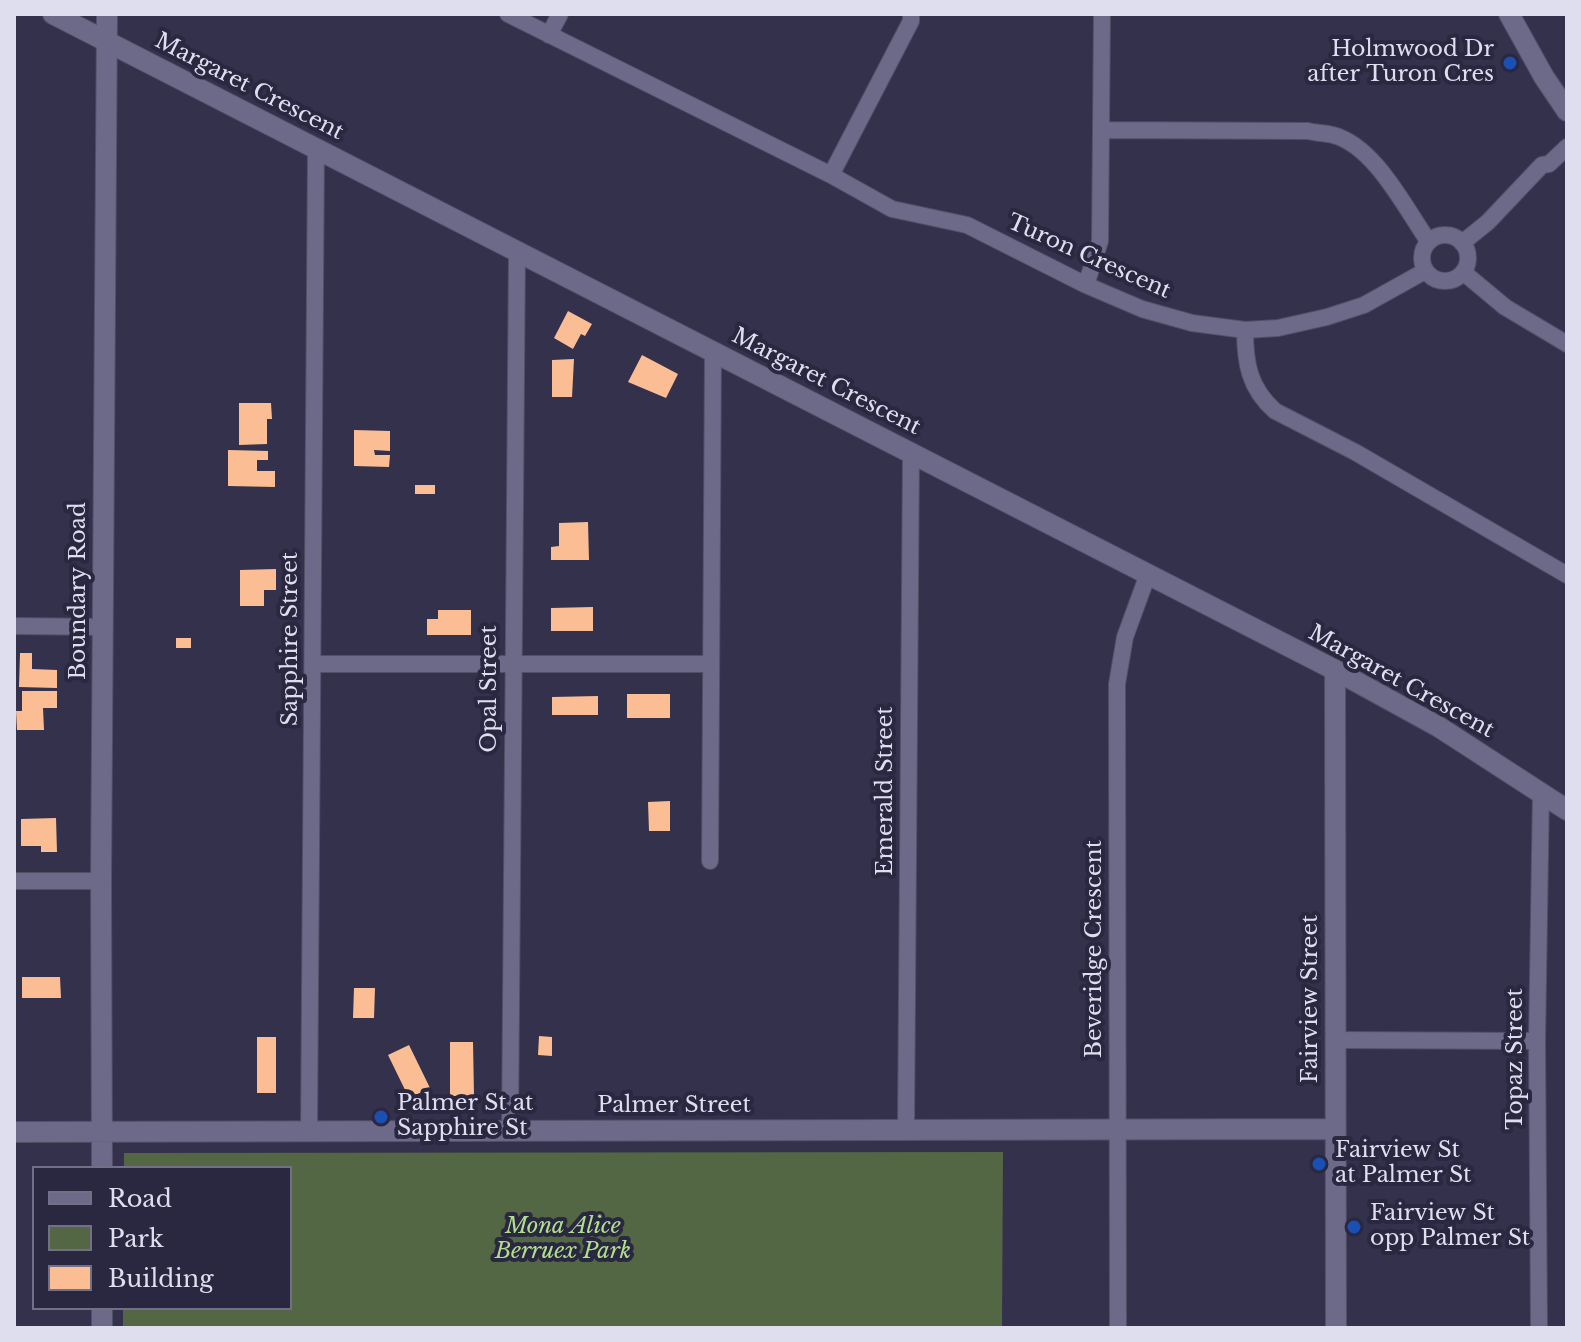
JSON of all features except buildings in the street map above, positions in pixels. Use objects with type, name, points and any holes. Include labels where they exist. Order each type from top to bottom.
[{"type":"street","name":"Margaret Crescent","points":[[53,14],[1335,670],[1439,727],[1567,810]]},
{"type":"street","name":"Boundary Road","points":[[102,1166],[107,14]]},
{"type":"street","name":"Turon Crescent","points":[[508,14],[831,175],[892,209],[967,225],[1086,285],[1142,309],[1192,323],[1245,330],[1278,328],[1364,305],[1425,271]]},
{"type":"street","points":[[549,35],[560,14]]},
{"type":"street","points":[[831,175],[911,21],[911,14]]},
{"type":"street","points":[[1086,285],[1100,241],[1102,14]]},
{"type":"street","points":[[1509,14],[1567,111]]},
{"type":"street","points":[[1101,130],[1308,131],[1334,135],[1359,147],[1371,159],[1429,242]]},
{"type":"street","points":[[1462,243],[1488,222],[1542,165],[1543,157],[1567,134]]},
{"type":"street","points":[[1542,165],[1549,164],[1567,147]]},
{"type":"street","name":"Sapphire Street","points":[[309,1131],[316,148]]},
{"type":"street","points":[[1445,235],[1462,243],[1468,257],[1463,272],[1444,282],[1425,271],[1422,256],[1429,242],[1445,235]]},
{"type":"street","name":"Opal Street","points":[[510,1129],[517,250]]},
{"type":"street","points":[[1463,272],[1505,307],[1567,344]]},
{"type":"street","points":[[1245,330],[1246,363],[1251,380],[1264,401],[1275,411],[1355,452],[1567,575]]},
{"type":"street","points":[[710,861],[713,351]]},
{"type":"street","name":"Emerald Street","points":[[906,1130],[911,453]]},
{"type":"street","name":"Beveridge Crescent","points":[[1118,1328],[1117,684],[1125,637],[1148,574]]},
{"type":"street","points":[[14,626],[103,627]]},
{"type":"street","points":[[313,664],[711,664]]},
{"type":"street","name":"Fairview Street","points":[[1335,670],[1336,1328]]},
{"type":"street","name":"Topaz Street","points":[[1539,1328],[1537,1041],[1541,791]]},
{"type":"street","points":[[14,881],[101,881]]},
{"type":"street","points":[[1335,1040],[1537,1041]]},
{"type":"street","name":"Palmer Street","points":[[14,1132],[1334,1129]]},
{"type":"green space","name":"Mona Alice Berruex Park","points":[[1003,1152],[1002,1328],[123,1328],[123,1310],[292,1310],[292,1166],[124,1166],[124,1153]]},
{"type":"place","name":"Holmwood Dr after Turon Cres","points":[[1510,63]]},
{"type":"place","name":"Palmer St at Sapphire St","points":[[381,1117]]},
{"type":"place","name":"Fairview St at Palmer St","points":[[1319,1164]]},
{"type":"place","name":"Fairview St opp Palmer St","points":[[1354,1227]]}]
